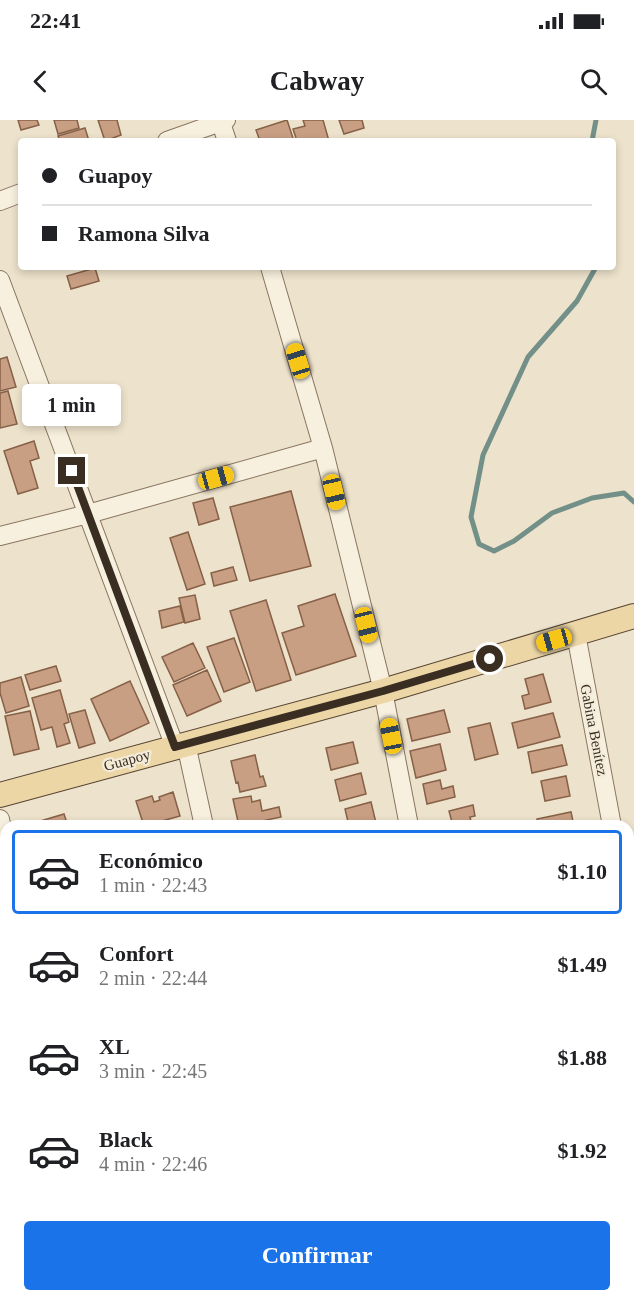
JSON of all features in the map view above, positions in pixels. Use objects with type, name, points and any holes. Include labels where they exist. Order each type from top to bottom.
[{"type":"main road","name":"Guapoy","points":[[0,795],[383,691],[634,616]]},
{"type":"street","points":[[175,138],[222,121],[227,138]]},
{"type":"street","points":[[0,201],[18,194]]},
{"type":"street","points":[[271,270],[323,448],[383,691],[408,820]]},
{"type":"street","points":[[0,280],[88,514],[180,746],[202,820]]},
{"type":"street","points":[[0,536],[88,514],[323,448]]},
{"type":"street","name":"Gabina Benítez","points":[[576,634],[611,820]]},
{"type":"building","points":[[18,120],[37,120],[39,125],[21,130]]},
{"type":"building","points":[[54,120],[77,120],[79,128],[58,134]]},
{"type":"building","points":[[98,120],[117,120],[121,135],[104,138]]},
{"type":"building","points":[[287,120],[293,138],[259,138],[256,130]]},
{"type":"building","points":[[303,120],[323,120],[328,138],[296,138],[293,129],[305,126]]},
{"type":"building","points":[[339,120],[362,120],[364,128],[344,134]]},
{"type":"building","points":[[85,128],[88,138],[59,138],[58,136]]},
{"type":"building","points":[[96,270],[99,281],[71,289],[67,276]]},
{"type":"building","points":[[7,357],[16,387],[0,391],[0,359]]},
{"type":"building","points":[[8,391],[17,424],[0,428],[0,393]]},
{"type":"building","points":[[34,441],[39,458],[30,461],[38,488],[18,494],[4,451]]},
{"type":"building","points":[[291,491],[311,566],[250,581],[230,507]]},
{"type":"building","points":[[213,498],[219,519],[199,525],[193,503]]},
{"type":"building","points":[[188,532],[205,584],[187,590],[170,538]]},
{"type":"building","points":[[233,567],[237,580],[214,586],[211,573]]},
{"type":"building","points":[[335,594],[356,656],[296,675],[282,633],[304,626],[298,606]]},
{"type":"building","points":[[195,595],[200,619],[185,623],[179,598]]},
{"type":"building","points":[[266,600],[291,680],[256,691],[230,611]]},
{"type":"building","points":[[180,606],[184,622],[162,628],[159,611]]},
{"type":"building","points":[[234,638],[250,682],[224,692],[207,647]]},
{"type":"building","points":[[193,643],[205,668],[174,682],[162,657]]},
{"type":"building","points":[[56,666],[61,681],[30,690],[25,675]]},
{"type":"building","points":[[207,670],[221,701],[187,716],[173,685]]},
{"type":"building","points":[[543,674],[551,702],[525,709],[522,696],[529,694],[525,679]]},
{"type":"building","points":[[21,677],[29,706],[6,713],[0,693],[0,683]]},
{"type":"building","points":[[130,681],[149,723],[110,741],[91,699]]},
{"type":"building","points":[[60,690],[69,722],[64,724],[70,743],[57,747],[52,727],[41,730],[32,698]]},
{"type":"building","points":[[85,710],[95,743],[79,748],[69,714]]},
{"type":"building","points":[[444,710],[450,732],[412,741],[407,719]]},
{"type":"building","points":[[30,711],[39,749],[14,755],[5,716]]},
{"type":"building","points":[[553,713],[560,737],[518,748],[512,723]]},
{"type":"building","points":[[490,723],[498,754],[475,760],[468,728]]},
{"type":"building","points":[[353,742],[358,763],[331,770],[326,748]]},
{"type":"building","points":[[440,744],[446,770],[416,778],[410,751]]},
{"type":"building","points":[[562,745],[567,765],[532,773],[528,752]]},
{"type":"building","points":[[255,755],[260,777],[263,776],[266,786],[240,792],[231,761]]},
{"type":"building","points":[[361,773],[366,794],[340,801],[335,780]]},
{"type":"building","points":[[566,776],[570,796],[545,801],[541,781]]},
{"type":"building","points":[[440,780],[442,789],[453,786],[455,797],[427,804],[423,784]]},
{"type":"building","points":[[173,792],[180,816],[166,820],[142,820],[136,801],[152,796],[154,802],[160,800],[159,797]]},
{"type":"building","points":[[251,796],[252,802],[260,800],[262,811],[279,807],[281,817],[267,820],[238,820],[233,799]]},
{"type":"building","points":[[371,802],[375,820],[348,820],[345,809]]},
{"type":"building","points":[[473,805],[475,816],[470,817],[471,820],[451,820],[449,811]]},
{"type":"building","points":[[571,812],[573,820],[537,820]]},
{"type":"building","points":[[64,814],[66,820],[44,820]]},
{"type":"waterway","points":[[593,138],[596,120]]},
{"type":"waterway","points":[[594,270],[577,301],[528,357],[483,455],[471,517],[479,544],[494,551],[514,541],[552,513],[592,498],[624,493],[634,502]]},
{"type":"route","points":[[72,471],[175,747],[383,691],[490,659]]}]
